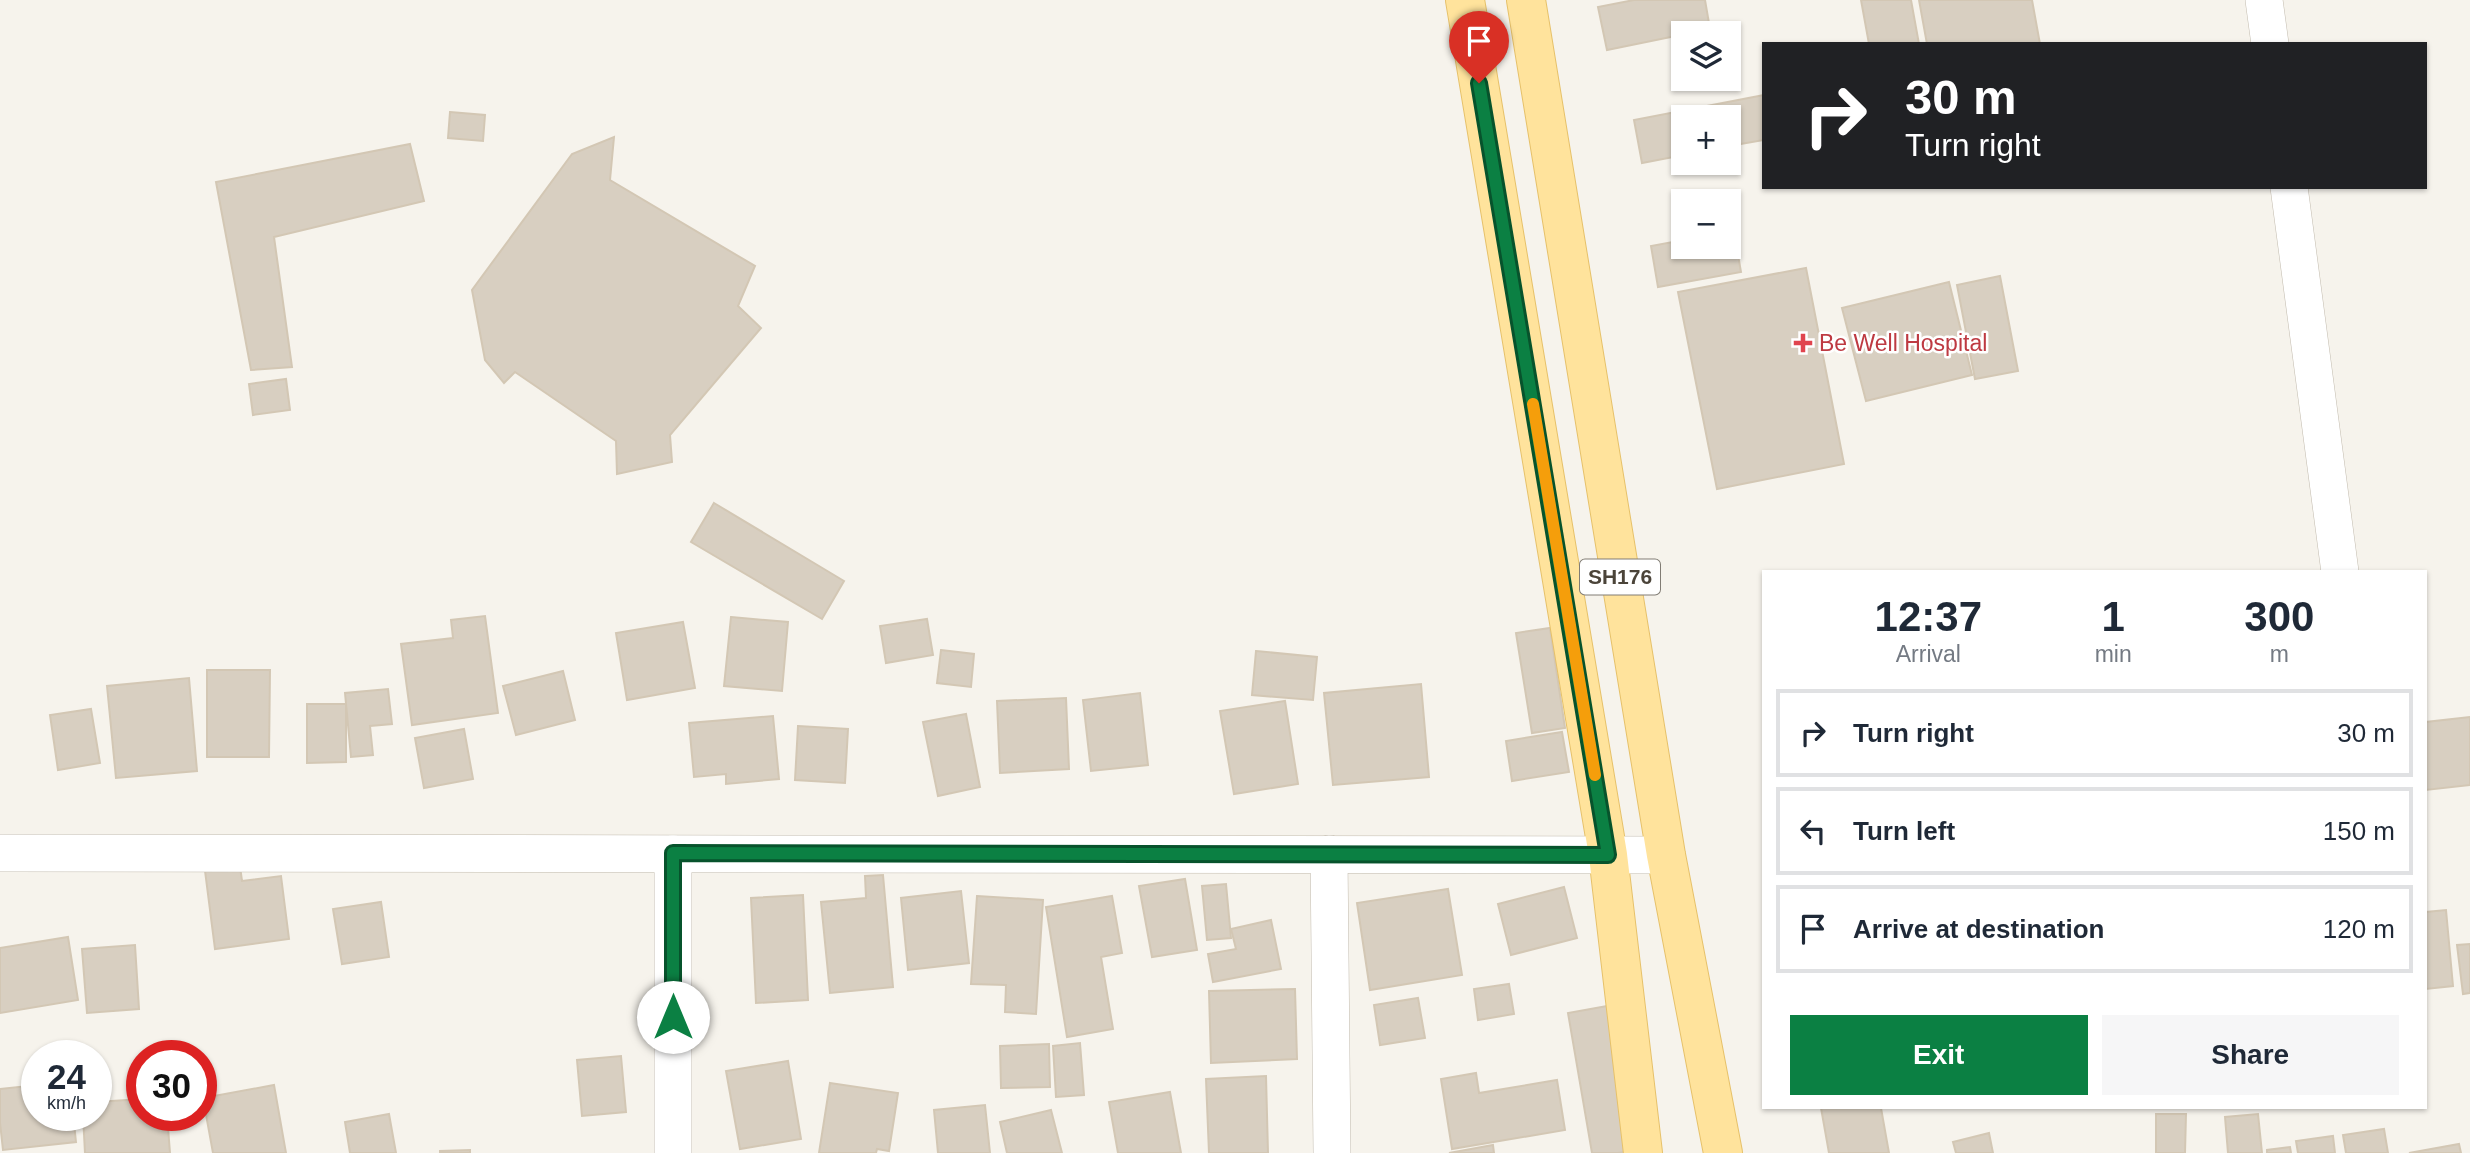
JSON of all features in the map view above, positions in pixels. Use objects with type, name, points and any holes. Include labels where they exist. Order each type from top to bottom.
[{"type":"main road","points":[[1465,0],[1608,855],[1643,1153]]},
{"type":"main road","name":"SH176","points":[[1526,0],[1666,855],[1723,1153]]},
{"type":"street","points":[[2264,0],[2270,42]]},
{"type":"street","points":[[2289,189],[2340,570]]},
{"type":"street","points":[[0,853],[1666,855]]},
{"type":"street","points":[[673,853],[673,1153]]},
{"type":"street","points":[[1329,855],[1332,1153]]},
{"type":"building","points":[[1634,0],[1705,0],[1709,21],[1671,21],[1671,37],[1607,50],[1598,7]]},
{"type":"building","points":[[1861,0],[1911,0],[1919,42],[1869,42]]},
{"type":"building","points":[[1919,0],[2032,0],[2040,42],[1927,42]]},
{"type":"building","points":[[1762,95],[1762,140],[1741,144],[1741,105],[1712,105]]},
{"type":"building","points":[[450,112],[485,115],[483,141],[448,138]]},
{"type":"building","points":[[1671,113],[1671,157],[1642,163],[1634,120]]},
{"type":"building","points":[[614,137],[610,180],[755,266],[738,306],[761,328],[670,435],[672,462],[617,474],[616,441],[515,372],[504,383],[485,360],[472,290],[572,154]]},
{"type":"building","points":[[410,144],[424,201],[274,237],[292,367],[251,370],[216,182]]},
{"type":"building","points":[[1671,242],[1671,259],[1739,259],[1741,272],[1658,287],[1651,246]]},
{"type":"building","points":[[1806,268],[1844,464],[1717,489],[1678,292]]},
{"type":"building","points":[[2000,276],[2018,371],[1975,379],[1957,285]]},
{"type":"building","points":[[1949,282],[1972,375],[1866,401],[1842,308]]},
{"type":"building","points":[[286,379],[290,410],[253,415],[249,384]]},
{"type":"building","points":[[714,503],[844,581],[822,619],[691,542]]},
{"type":"building","points":[[485,616],[498,713],[412,725],[401,644],[453,638],[451,620]]},
{"type":"building","points":[[731,617],[788,622],[782,691],[724,686]]},
{"type":"building","points":[[927,619],[933,655],[886,663],[880,626]]},
{"type":"building","points":[[683,622],[695,688],[627,700],[616,633]]},
{"type":"building","points":[[1550,628],[1565,728],[1532,733],[1516,633]]},
{"type":"building","points":[[941,650],[974,654],[971,687],[937,683]]},
{"type":"building","points":[[1256,651],[1317,657],[1313,700],[1252,695]]},
{"type":"building","points":[[207,670],[270,670],[269,757],[207,757]]},
{"type":"building","points":[[563,671],[575,720],[516,735],[503,686]]},
{"type":"building","points":[[189,678],[197,771],[116,778],[107,686]]},
{"type":"building","points":[[1421,684],[1429,777],[1333,785],[1324,693]]},
{"type":"building","points":[[388,689],[392,724],[370,726],[373,755],[351,757],[345,693]]},
{"type":"building","points":[[1140,693],[1148,765],[1091,771],[1083,700]]},
{"type":"building","points":[[1066,698],[1069,769],[1000,773],[997,701]]},
{"type":"building","points":[[1285,701],[1298,784],[1234,794],[1220,711]]},
{"type":"building","points":[[307,704],[346,704],[346,762],[307,763]]},
{"type":"building","points":[[91,709],[100,763],[58,770],[50,715]]},
{"type":"building","points":[[966,714],[980,787],[938,796],[923,722]]},
{"type":"building","points":[[773,716],[779,779],[726,784],[726,774],[694,777],[689,723]]},
{"type":"building","points":[[2470,717],[2470,785],[2427,790],[2427,722]]},
{"type":"building","points":[[798,726],[848,729],[845,783],[795,780]]},
{"type":"building","points":[[464,729],[473,779],[424,788],[415,738]]},
{"type":"building","points":[[1562,732],[1569,772],[1512,781],[1506,741]]},
{"type":"building","points":[[239,859],[242,881],[281,876],[289,939],[215,949],[204,863]]},
{"type":"building","points":[[883,875],[893,987],[830,993],[821,902],[866,898],[865,876]]},
{"type":"building","points":[[1185,879],[1197,950],[1152,957],[1139,886]]},
{"type":"building","points":[[1226,884],[1231,938],[1207,940],[1202,886]]},
{"type":"building","points":[[1564,887],[1577,938],[1511,955],[1498,904]]},
{"type":"building","points":[[1448,889],[1462,975],[1370,990],[1357,903]]},
{"type":"building","points":[[961,891],[969,963],[908,970],[901,898]]},
{"type":"building","points":[[803,895],[808,1000],[756,1003],[751,898]]},
{"type":"building","points":[[977,896],[1043,900],[1036,1014],[1005,1012],[1006,985],[971,984]]},
{"type":"building","points":[[1112,896],[1122,953],[1101,957],[1113,1029],[1067,1037],[1046,907]]},
{"type":"building","points":[[381,902],[389,957],[342,964],[333,909]]},
{"type":"building","points":[[2446,910],[2453,986],[2427,989],[2427,912]]},
{"type":"building","points":[[1271,920],[1281,969],[1213,982],[1208,954],[1236,949],[1231,929]]},
{"type":"building","points":[[68,937],[78,1000],[0,1013],[0,948]]},
{"type":"building","points":[[2470,944],[2470,993],[2463,994],[2457,945]]},
{"type":"building","points":[[135,945],[139,1009],[87,1013],[82,949]]},
{"type":"building","points":[[1509,984],[1514,1014],[1478,1020],[1474,989]]},
{"type":"building","points":[[1295,989],[1297,1059],[1211,1063],[1209,991]]},
{"type":"building","points":[[1418,998],[1425,1038],[1380,1045],[1374,1005]]},
{"type":"building","points":[[1613,1005],[1638,1150],[1592,1153],[1568,1013]]},
{"type":"building","points":[[1080,1043],[1084,1095],[1056,1097],[1053,1046]]},
{"type":"building","points":[[1049,1044],[1050,1087],[1001,1088],[1000,1046]]},
{"type":"building","points":[[621,1056],[626,1112],[582,1116],[577,1060]]},
{"type":"building","points":[[788,1061],[801,1139],[740,1149],[726,1071]]},
{"type":"building","points":[[1476,1073],[1479,1093],[1557,1080],[1565,1130],[1452,1149],[1441,1079]]},
{"type":"building","points":[[1266,1076],[1268,1153],[1209,1153],[1206,1079]]},
{"type":"building","points":[[830,1083],[898,1093],[889,1151],[877,1149],[876,1153],[819,1153]]},
{"type":"building","points":[[274,1085],[286,1153],[213,1153],[209,1131],[217,1131],[217,1095]]},
{"type":"building","points":[[21,1087],[21,1131],[75,1131],[76,1142],[3,1150],[0,1089]]},
{"type":"building","points":[[1170,1092],[1181,1153],[1118,1153],[1109,1102]]},
{"type":"building","points":[[126,1100],[126,1131],[168,1131],[170,1153],[85,1153],[84,1131],[112,1131],[112,1101]]},
{"type":"building","points":[[985,1105],[990,1153],[938,1153],[934,1110]]},
{"type":"building","points":[[1821,1109],[1881,1109],[1889,1153],[1829,1153]]},
{"type":"building","points":[[1051,1110],[1062,1153],[1007,1153],[1000,1122]]},
{"type":"building","points":[[389,1114],[396,1153],[350,1153],[345,1122]]},
{"type":"building","points":[[2156,1114],[2186,1114],[2185,1153],[2156,1153]]},
{"type":"building","points":[[2258,1114],[2262,1153],[2228,1153],[2225,1117]]},
{"type":"building","points":[[2384,1129],[2388,1153],[2346,1153],[2343,1135]]},
{"type":"building","points":[[1989,1133],[1993,1153],[1956,1153],[1953,1142]]},
{"type":"building","points":[[2333,1136],[2335,1153],[2298,1153],[2296,1141]]},
{"type":"building","points":[[2459,1144],[2461,1153],[2409,1153]]},
{"type":"building","points":[[1493,1145],[1494,1153],[1449,1153]]},
{"type":"building","points":[[2290,1147],[2291,1153],[2267,1153],[2267,1150]]},
{"type":"building","points":[[470,1150],[470,1153],[440,1153],[440,1151]]},
{"type":"slow traffic","points":[[1533,404],[1595,775]]},
{"type":"place","name":"Be Well Hospital","points":[[1803,343]]},
{"type":"route","points":[[673,1017],[673,853],[1608,855],[1479,83]]}]
